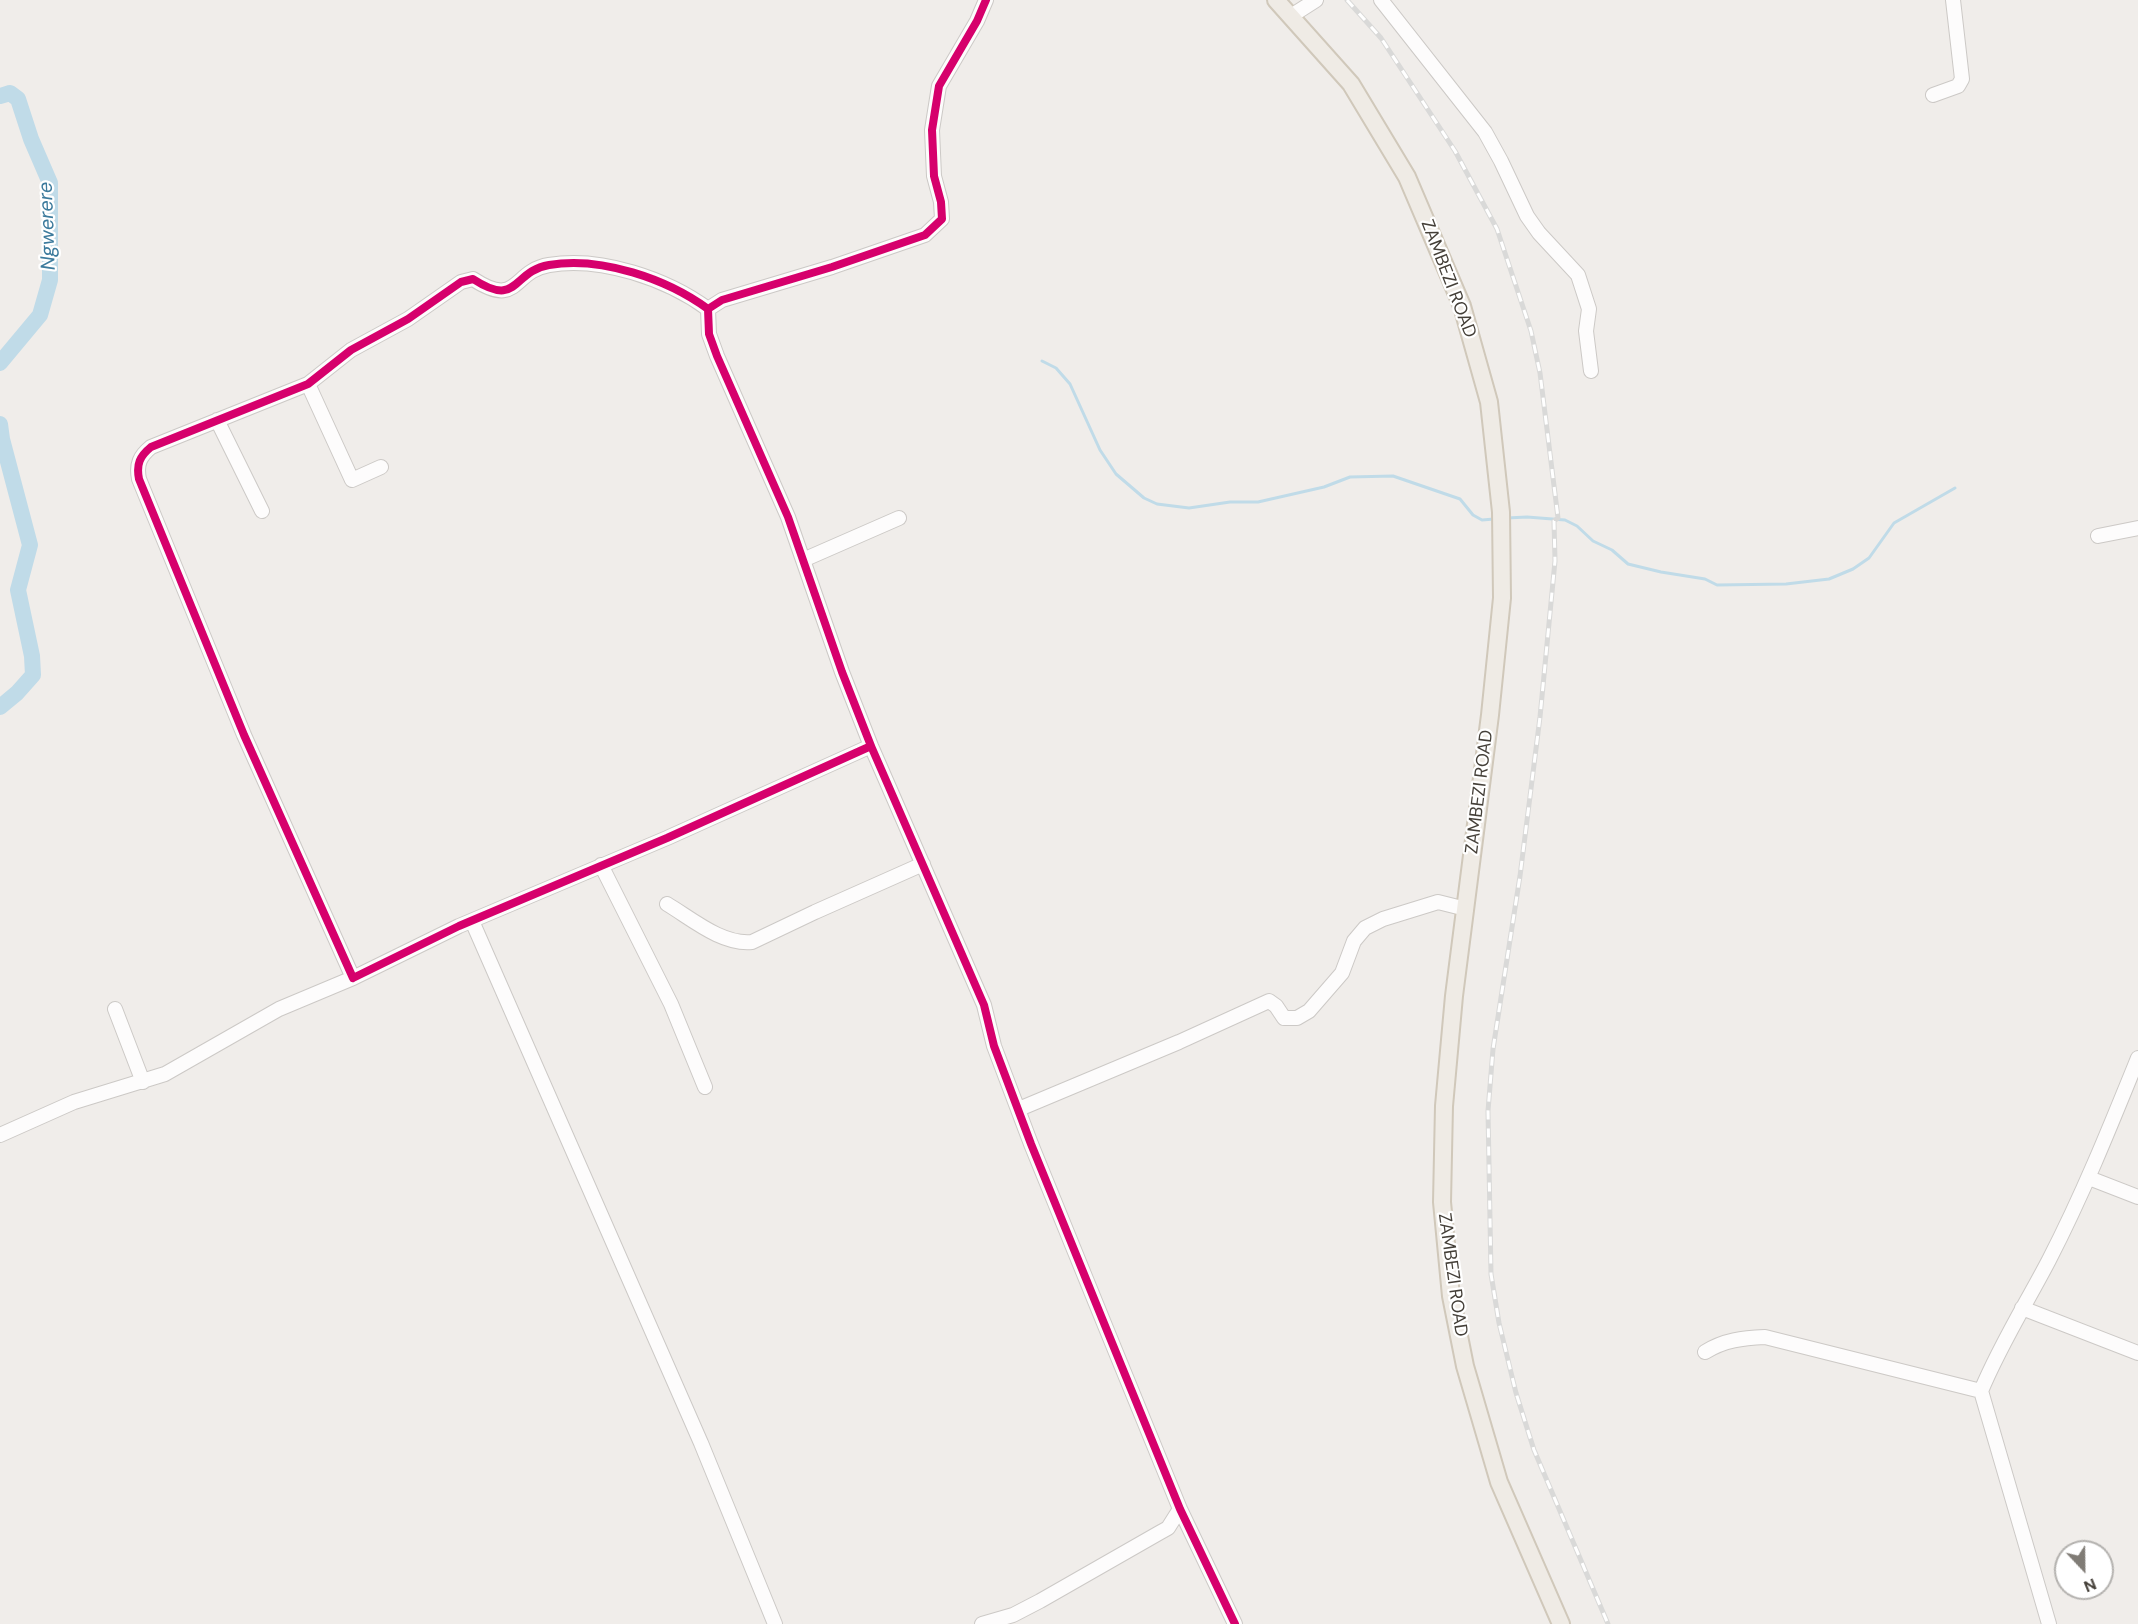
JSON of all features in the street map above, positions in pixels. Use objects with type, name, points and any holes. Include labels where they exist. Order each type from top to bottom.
[{"type":"main road","name":"ZAMBEZI ROAD","points":[[1276,0],[1351,84],[1407,177],[1461,306],[1489,402],[1501,516],[1502,598],[1454,996],[1444,1106],[1442,1202],[1451,1296],[1465,1366],[1499,1482],[1561,1624]]},
{"type":"street","points":[[708,309],[722,300],[832,267],[925,235],[942,219],[941,202],[934,176],[932,130],[939,86],[977,21],[986,0]]},
{"type":"street","points":[[1291,16],[1316,0]]},
{"type":"street","points":[[1381,0],[1485,132],[1527,216],[1539,233],[1578,275],[1590,309],[1586,331],[1591,371]]},
{"type":"street","points":[[1933,95],[1958,86],[1962,79],[1953,0]]},
{"type":"street","points":[[353,978],[239,724],[139,479],[138,461],[151,447],[308,384],[351,350],[408,319],[461,282],[473,279],[488,289],[506,291],[518,284],[530,272],[548,265],[616,267],[651,278],[688,294],[708,309]]},
{"type":"street","points":[[708,309],[709,333],[717,356],[779,495],[842,672],[872,746],[984,1005],[994,1046],[1031,1144],[1180,1509],[1235,1624]]},
{"type":"street","points":[[308,384],[352,480],[381,467]]},
{"type":"street","points":[[217,420],[262,511]]},
{"type":"street","points":[[803,560],[899,518]]},
{"type":"street","points":[[2098,536],[2138,528]]},
{"type":"street","points":[[0,1135],[74,1102],[165,1074],[279,1009],[353,978],[441,934],[602,866],[872,746]]},
{"type":"street","points":[[667,904],[729,940],[741,943],[752,942],[923,864]]},
{"type":"street","points":[[602,866],[671,1004],[705,1088]]},
{"type":"street","points":[[1019,1109],[1179,1042],[1269,1001],[1276,1006],[1284,1018],[1297,1018],[1309,1011],[1342,973],[1354,941],[1365,928],[1383,919],[1438,902],[1466,909]]},
{"type":"street","points":[[472,921],[701,1443],[775,1624]]},
{"type":"street","points":[[115,1009],[143,1082]]},
{"type":"street","points":[[2049,1624],[1981,1391],[1997,1354],[2048,1261],[2089,1178],[2138,1058]]},
{"type":"street","points":[[2089,1178],[2138,1197]]},
{"type":"street","points":[[2022,1308],[2138,1353]]},
{"type":"street","points":[[1705,1352],[1716,1345],[1740,1338],[1765,1337],[1981,1391]]},
{"type":"street","points":[[982,1624],[1012,1615],[1031,1606],[1168,1528],[1180,1509]]},
{"type":"waterway","name":"Ngwerere","points":[[0,96],[10,93],[18,99],[31,139],[50,183],[50,280],[40,315],[0,363]]},
{"type":"waterway","points":[[1042,361],[1056,368],[1070,384],[1100,450],[1116,474],[1144,498],[1157,504],[1189,508],[1230,502],[1258,502],[1324,487],[1350,477],[1393,476],[1460,499],[1473,515],[1482,520],[1494,519]]},
{"type":"waterway","name":"Ngwerere","points":[[0,424],[30,545],[18,590],[32,656],[33,675],[0,707]]},
{"type":"waterway","points":[[1507,518],[1565,520],[1577,526],[1593,541],[1612,550],[1628,564],[1661,572],[1705,579],[1717,585],[1786,584],[1829,579],[1853,569],[1869,558],[1894,523],[1955,488]]},
{"type":"railway","points":[[1347,0],[1381,38],[1455,151],[1497,229],[1531,331],[1540,373],[1558,518],[1554,521],[1555,561],[1540,717],[1520,876],[1493,1049],[1488,1111],[1491,1274],[1499,1323],[1516,1393],[1534,1450],[1608,1624]]},
{"type":"cycle path","points":[[986,0],[977,21],[939,86],[932,130],[934,176],[941,202],[942,219],[925,235],[832,267],[722,300],[708,309],[709,334],[788,517],[842,672],[871,746],[984,1005],[994,1046],[1031,1144],[1108,1333],[1180,1509],[1235,1624]]},
{"type":"cycle path","points":[[708,309],[673,288],[633,272],[590,264],[549,265],[528,274],[508,289],[499,290],[488,287],[473,279],[461,282],[408,319],[351,350],[308,384],[151,447],[140,461],[139,479],[244,735],[353,978],[459,926],[667,838],[871,746]]}]
